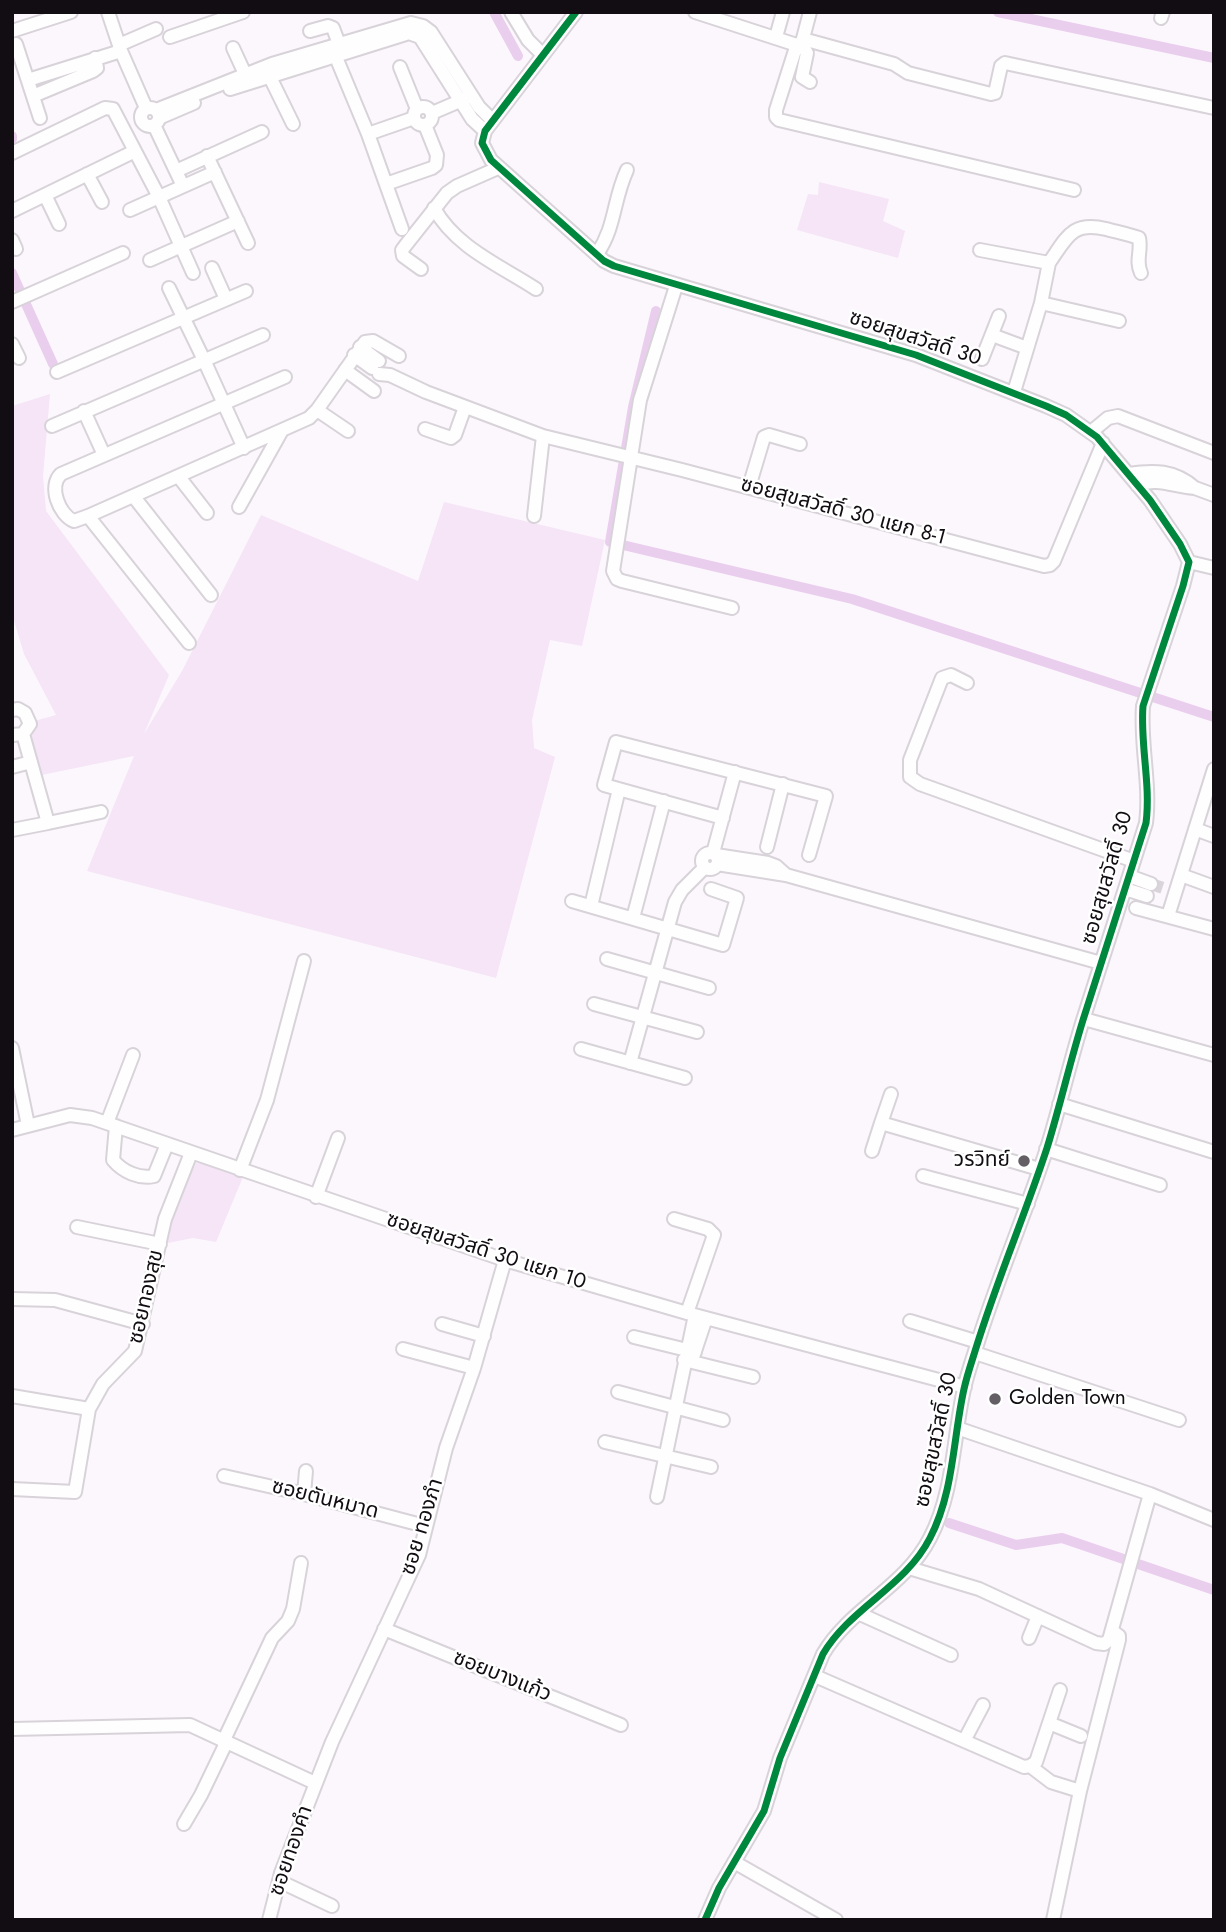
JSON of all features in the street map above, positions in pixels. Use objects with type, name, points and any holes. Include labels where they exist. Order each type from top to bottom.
[{"type":"street","points":[[40,118],[14,38],[71,12]]},
{"type":"street","points":[[108,12],[120,48],[154,115],[183,187]]},
{"type":"street","points":[[170,37],[218,16],[243,12]]},
{"type":"street","points":[[511,12],[528,40],[545,52]]},
{"type":"street","points":[[519,12],[532,36],[545,52]]},
{"type":"street","points":[[154,115],[267,71],[411,23],[430,32],[466,98],[488,125],[576,12]]},
{"type":"street","points":[[695,12],[776,37],[894,64],[908,73],[991,94],[995,93],[1001,66],[1005,63],[1214,108]]},
{"type":"street","points":[[776,37],[783,12]]},
{"type":"street","points":[[810,12],[776,110],[779,120],[1074,190]]},
{"type":"street","points":[[310,31],[328,26],[333,28],[335,48],[402,229]]},
{"type":"street","points":[[28,80],[95,58],[156,29]]},
{"type":"street","points":[[800,43],[807,53],[802,76],[810,82]]},
{"type":"street","points":[[233,48],[245,74]]},
{"type":"street","points":[[33,96],[93,71],[97,68],[95,58]]},
{"type":"street","points":[[386,184],[436,165],[437,155],[400,66]]},
{"type":"street","points":[[154,115],[245,74],[267,71]]},
{"type":"street","points":[[267,71],[293,124]]},
{"type":"street","points":[[368,134],[466,98]]},
{"type":"street","points":[[12,153],[109,108],[115,112],[159,198],[193,273]]},
{"type":"street","name":"ซอยสุขสวัสดิ์ 30","points":[[488,125],[482,138],[483,147],[499,168],[614,266],[916,355],[1014,391],[1066,415],[1103,443],[1172,532],[1189,562],[1143,706],[1147,813],[1046,1149],[991,1300],[965,1387],[944,1503],[930,1538],[909,1568],[831,1640],[780,1758],[764,1811],[719,1888],[705,1920]]},
{"type":"street","points":[[176,171],[262,132]]},
{"type":"street","points":[[12,211],[135,151]]},
{"type":"street","points":[[207,156],[248,243]]},
{"type":"street","points":[[421,269],[403,256],[402,250],[434,208],[457,186],[499,168]]},
{"type":"street","points":[[597,254],[608,238],[619,187],[627,170]]},
{"type":"street","points":[[130,210],[215,172]]},
{"type":"street","points":[[88,174],[102,202]]},
{"type":"street","points":[[45,195],[59,224]]},
{"type":"street","points":[[434,208],[441,220],[461,241],[537,289]]},
{"type":"street","points":[[150,260],[239,221]]},
{"type":"street","points":[[1014,391],[1041,303],[1049,263],[1075,230],[1083,226],[1093,226],[1139,238],[1141,244],[1137,264],[1141,273]]},
{"type":"street","points":[[980,250],[1049,263]]},
{"type":"street","points":[[16,301],[123,253]]},
{"type":"street","points":[[212,268],[226,299]]},
{"type":"street","points":[[676,286],[625,455],[620,531],[613,571],[617,579],[732,608]]},
{"type":"street","points":[[169,288],[244,448]]},
{"type":"street","points":[[57,372],[246,291]]},
{"type":"street","points":[[1041,303],[1119,321]]},
{"type":"street","points":[[982,359],[999,316]]},
{"type":"street","points":[[52,426],[264,335]]},
{"type":"street","points":[[992,335],[1027,348]]},
{"type":"street","points":[[285,377],[61,474],[54,484],[54,490],[66,517],[75,521],[134,498],[309,418],[365,342],[373,341],[398,356]]},
{"type":"street","points":[[12,344],[19,358]]},
{"type":"street","name":"ซอยสุขสวัสดิ์ 30 แยก 8-1","points":[[357,351],[381,369],[465,407],[543,436],[749,487],[1044,566],[1054,561],[1103,443]]},
{"type":"street","points":[[345,370],[374,391]]},
{"type":"street","points":[[425,429],[451,438],[455,435],[465,407]]},
{"type":"street","points":[[317,410],[348,431]]},
{"type":"street","points":[[84,411],[104,455]]},
{"type":"street","points":[[1091,432],[1108,418],[1118,416],[1214,453]]},
{"type":"street","points":[[239,507],[281,432]]},
{"type":"street","points":[[749,487],[764,437],[769,435],[800,444]]},
{"type":"street","points":[[534,516],[543,436]]},
{"type":"street","points":[[1128,474],[1163,472],[1183,478],[1195,488]]},
{"type":"street","points":[[179,477],[207,513]]},
{"type":"street","points":[[1137,485],[1153,481],[1195,488],[1214,495]]},
{"type":"street","points":[[134,498],[211,595]]},
{"type":"street","points":[[88,516],[188,643]]},
{"type":"street","points":[[1189,562],[1214,568]]},
{"type":"street","points":[[967,683],[951,676],[942,678],[910,760],[910,777],[920,784],[1134,861]]},
{"type":"street","points":[[13,708],[22,710],[29,720],[28,728],[18,735],[31,762],[48,823]]},
{"type":"street","points":[[723,818],[604,785],[616,742],[826,796],[809,855]]},
{"type":"street","points":[[12,767],[31,762]]},
{"type":"street","points":[[630,1063],[678,894],[713,860],[735,772]]},
{"type":"street","points":[[1136,908],[1162,897],[1181,875],[1213,776]]},
{"type":"street","points":[[766,847],[783,784]]},
{"type":"street","points":[[591,906],[619,789]]},
{"type":"street","points":[[633,918],[664,802]]},
{"type":"street","points":[[12,830],[101,812]]},
{"type":"street","points":[[1195,829],[1214,836]]},
{"type":"street","points":[[713,860],[768,863],[786,875],[1101,963]]},
{"type":"street","points":[[1181,875],[1214,887]]},
{"type":"street","points":[[1127,883],[1162,897],[1214,929]]},
{"type":"street","points":[[572,901],[723,945],[737,898],[711,889]]},
{"type":"street","points":[[607,959],[709,988]]},
{"type":"street","points":[[240,1170],[267,1100],[304,961]]},
{"type":"street","points":[[594,1004],[697,1032]]},
{"type":"street","points":[[1084,1019],[1214,1055]]},
{"type":"street","points":[[12,1048],[28,1125]]},
{"type":"street","points":[[580,1049],[685,1078]]},
{"type":"street","points":[[133,1055],[111,1125],[113,1160],[130,1173],[142,1177],[154,1176],[167,1144]]},
{"type":"street","points":[[872,1151],[891,1094]]},
{"type":"street","points":[[1059,1104],[1214,1152]]},
{"type":"street","name":"ซอยสุขสวัสดิ์ 30 แยก 10","points":[[12,1130],[70,1115],[92,1118],[505,1260],[696,1315],[965,1387]]},
{"type":"street","points":[[881,1123],[1039,1169]]},
{"type":"street","points":[[316,1196],[338,1138]]},
{"type":"street","points":[[1046,1149],[1160,1185]]},
{"type":"street","name":"ซอยทองสุข","points":[[12,1489],[75,1492],[89,1409],[103,1384],[135,1351],[172,1198],[191,1153]]},
{"type":"street","points":[[923,1176],[1028,1204]]},
{"type":"street","points":[[657,1497],[714,1235],[708,1229],[674,1219]]},
{"type":"street","points":[[77,1227],[160,1244]]},
{"type":"street","name":"ซอย ทองภํา","points":[[315,1783],[343,1714],[415,1565],[446,1448],[474,1368],[505,1260]]},
{"type":"street","points":[[12,1299],[55,1300],[143,1324]]},
{"type":"street","points":[[910,1321],[1179,1420]]},
{"type":"street","points":[[442,1324],[484,1336]]},
{"type":"street","points":[[634,1337],[688,1359],[753,1377]]},
{"type":"street","points":[[403,1349],[474,1368]]},
{"type":"street","points":[[618,1392],[723,1420]]},
{"type":"street","points":[[12,1396],[89,1409]]},
{"type":"street","points":[[957,1428],[1150,1494],[1214,1520]]},
{"type":"street","points":[[605,1442],[710,1467]]},
{"type":"street","points":[[304,1494],[306,1471]]},
{"type":"street","name":"ซอยตันหมาด","points":[[224,1476],[425,1525]]},
{"type":"street","points":[[909,1568],[979,1589],[1096,1643],[1104,1644],[1109,1640],[1112,1631],[1150,1494]]},
{"type":"street","points":[[184,1824],[201,1795],[272,1638],[288,1621],[293,1609],[301,1563]]},
{"type":"street","points":[[859,1614],[951,1655]]},
{"type":"street","points":[[1029,1638],[1038,1616]]},
{"type":"street","name":"ซอยบางแก้ว","points":[[384,1629],[621,1725]]},
{"type":"street","points":[[1053,1920],[1080,1791],[1119,1640],[1119,1636],[1112,1631]]},
{"type":"street","points":[[815,1676],[1024,1767],[1036,1762],[1060,1690]]},
{"type":"street","points":[[964,1741],[983,1704]]},
{"type":"street","points":[[1049,1723],[1081,1736]]},
{"type":"street","points":[[12,1730],[190,1725],[315,1783]]},
{"type":"street","points":[[1030,1766],[1051,1782],[1080,1791]]},
{"type":"street","name":"ซอยทองคำ","points":[[269,1920],[279,1879],[315,1783]]},
{"type":"street","points":[[734,1862],[836,1920]]},
{"type":"street","points":[[279,1879],[332,1906]]},
{"type":"shaded area","points":[[819,182],[889,199],[883,221],[905,231],[898,258],[797,230],[808,194],[818,195]]},
{"type":"shaded area","points":[[50,394],[43,476],[46,511],[169,675],[144,734],[182,671],[261,515],[418,581],[444,502],[605,540],[582,646],[550,640],[532,720],[534,748],[555,757],[496,978],[87,871],[134,756],[37,776],[26,736],[31,722],[56,715],[24,654],[12,614],[12,406]]},
{"type":"shaded area","points":[[196,1163],[243,1177],[216,1242],[193,1238],[168,1243],[173,1212]]},
{"type":"waterway","points":[[494,12],[518,56]]},
{"type":"waterway","points":[[998,12],[1214,58]]},
{"type":"waterway","points":[[12,273],[53,364]]},
{"type":"waterway","points":[[656,311],[633,407],[610,542],[852,599],[1214,717]]},
{"type":"waterway","points":[[949,1523],[1016,1545],[1062,1538],[1214,1590]]},
{"type":"tunnel","points":[[1151,884],[1163,888]]},
{"type":"cycle path","points":[[576,12],[485,131],[482,143],[491,160],[604,261],[614,266],[916,355],[1066,415],[1097,437],[1150,500],[1189,562],[1143,706],[1146,823],[1083,1020],[1047,1148],[968,1373],[948,1484],[938,1520],[930,1538],[907,1570],[848,1623],[823,1654],[780,1758],[764,1811],[719,1888],[705,1920]]},
{"type":"place","name":"วรวิทย์","points":[[1024,1161]]},
{"type":"place","name":"Golden Town","points":[[995,1399]]}]
